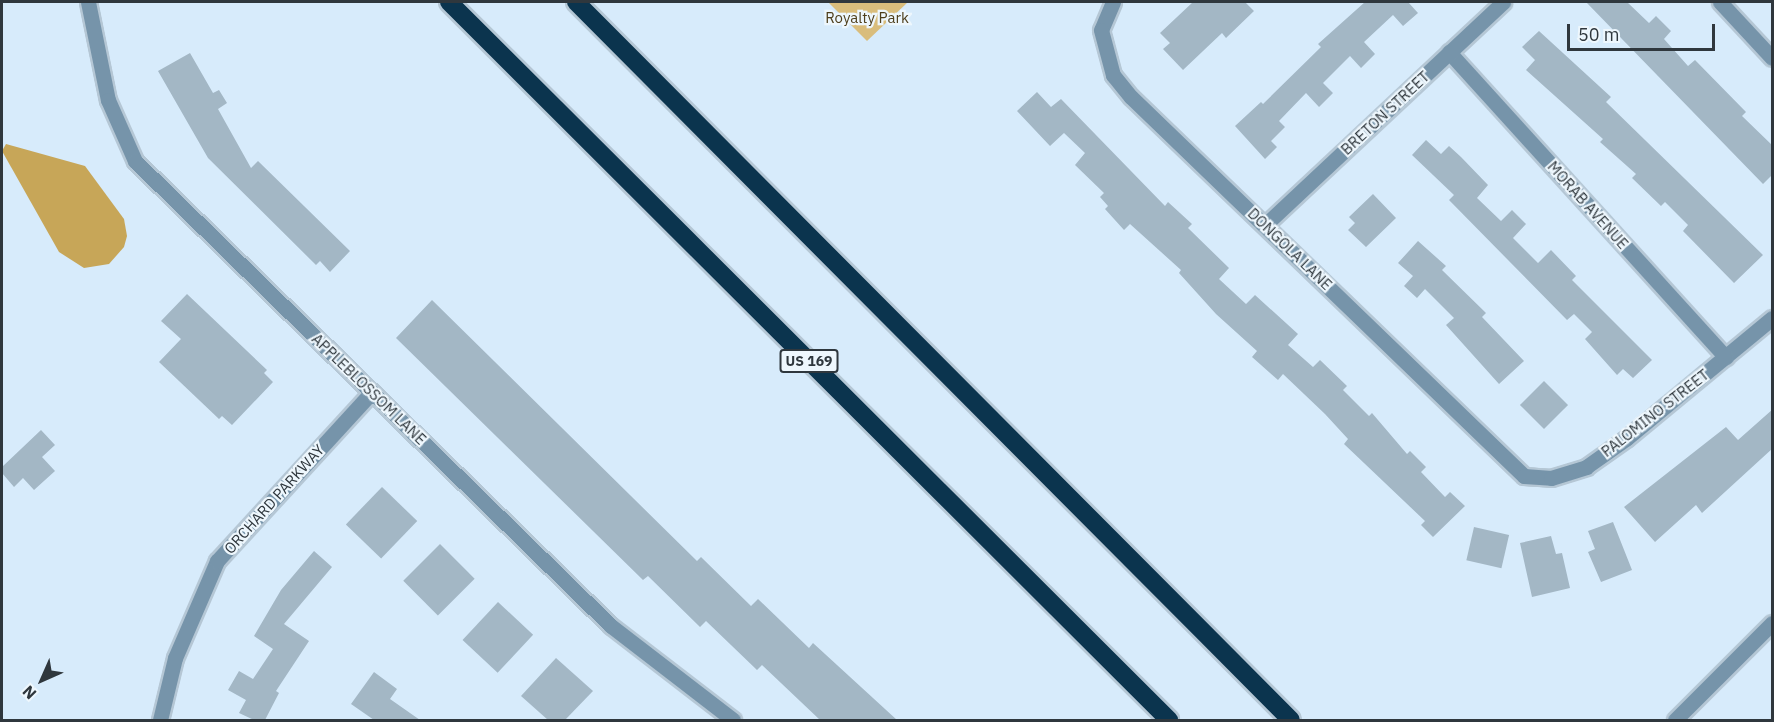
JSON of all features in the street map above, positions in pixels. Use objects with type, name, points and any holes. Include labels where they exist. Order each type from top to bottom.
[{"type":"highway","name":"US 169","points":[[449,2],[1169,720]]},
{"type":"highway","points":[[576,2],[1291,720]]},
{"type":"street","name":"APPLEBLOSSOM LANE","points":[[88,2],[108,100],[135,161],[611,626],[733,720]]},
{"type":"street","name":"DONGOLA LANE","points":[[1113,2],[1101,30],[1113,75],[1153,119],[1266,224],[1524,476]]},
{"type":"street","name":"BRETON STREET","points":[[1266,224],[1503,2]]},
{"type":"street","points":[[1720,2],[1773,58]]},
{"type":"street","name":"MORAB AVENUE","points":[[1449,52],[1726,357]]},
{"type":"street","name":"PALOMINO STREET","points":[[1524,476],[1551,478],[1586,467],[1773,318]]},
{"type":"street","name":"ORCHARD PARKWAY","points":[[160,720],[175,658],[217,561],[372,392]]},
{"type":"street","points":[[1675,720],[1773,623]]},
{"type":"green space","name":"Royalty Park","points":[[828,2],[908,2],[867,41]]},
{"type":"shaded area","points":[[6,144],[85,166],[124,219],[127,236],[124,247],[109,264],[84,268],[59,252],[2,151]]},
{"type":"building","points":[[1193,2],[1245,2],[1254,11],[1226,38],[1222,33],[1183,70],[1163,49],[1170,43],[1160,33]]},
{"type":"building","points":[[1365,2],[1408,2],[1418,13],[1403,26],[1393,15],[1364,42],[1375,54],[1361,68],[1350,56],[1323,83],[1333,93],[1319,107],[1306,93],[1279,121],[1285,127],[1271,141],[1277,147],[1265,159],[1235,126],[1261,102],[1263,104],[1321,47],[1318,44]]},
{"type":"building","points":[[1586,2],[1627,2],[1649,23],[1656,16],[1671,31],[1664,39],[1688,66],[1695,60],[1746,112],[1742,116],[1773,146],[1773,174],[1763,184]]},
{"type":"building","points":[[1539,31],[1611,97],[1606,102],[1763,255],[1734,283],[1683,231],[1688,225],[1665,202],[1661,206],[1632,178],[1636,174],[1600,142],[1603,139],[1526,70],[1535,60],[1522,47]]},
{"type":"building","points":[[190,53],[213,93],[219,90],[227,103],[218,109],[251,168],[258,161],[350,251],[330,272],[320,261],[316,265],[208,158],[158,71]]},
{"type":"building","points":[[1037,92],[1051,107],[1061,99],[1165,206],[1168,202],[1192,224],[1188,228],[1229,268],[1219,279],[1246,304],[1255,295],[1298,334],[1288,345],[1313,367],[1320,360],[1347,386],[1343,390],[1369,416],[1372,413],[1407,454],[1410,451],[1426,467],[1421,472],[1445,497],[1450,492],[1465,506],[1433,537],[1421,525],[1425,521],[1344,444],[1348,439],[1325,414],[1283,374],[1278,380],[1252,357],[1257,351],[1216,314],[1179,273],[1181,270],[1130,224],[1124,230],[1105,209],[1108,206],[1100,197],[1104,193],[1075,165],[1085,153],[1064,133],[1050,146],[1017,111]]},
{"type":"building","points":[[1426,140],[1441,154],[1449,146],[1461,157],[1488,185],[1477,198],[1501,221],[1512,210],[1526,224],[1513,238],[1538,263],[1551,250],[1576,276],[1572,280],[1652,360],[1633,378],[1623,369],[1617,375],[1585,339],[1592,332],[1574,314],[1567,320],[1449,200],[1454,195],[1412,155]]},
{"type":"building","points":[[1373,194],[1396,218],[1366,247],[1348,230],[1355,223],[1349,217]]},
{"type":"building","points":[[1418,241],[1446,266],[1442,270],[1486,313],[1482,317],[1524,361],[1499,384],[1446,325],[1454,318],[1425,289],[1417,298],[1404,286],[1413,276],[1398,263]]},
{"type":"building","points":[[187,294],[267,370],[264,373],[273,382],[232,425],[222,416],[219,419],[159,362],[181,339],[161,321]]},
{"type":"building","points":[[432,300],[697,561],[701,557],[751,606],[758,599],[809,648],[813,643],[897,720],[820,720],[762,665],[757,670],[706,621],[700,627],[648,576],[643,580],[396,338]]},
{"type":"building","points":[[1544,381],[1568,405],[1544,429],[1520,405]]},
{"type":"building","points":[[1773,409],[1773,448],[1702,513],[1696,505],[1655,542],[1624,507],[1726,427],[1738,440]]},
{"type":"building","points":[[41,430],[55,445],[42,457],[55,471],[34,490],[23,478],[14,487],[2,473],[2,467]]},
{"type":"building","points":[[382,487],[417,521],[381,558],[346,524]]},
{"type":"building","points":[[1613,522],[1632,570],[1601,582],[1588,552],[1595,549],[1588,531]]},
{"type":"building","points":[[1474,527],[1509,535],[1501,568],[1466,560]]},
{"type":"building","points":[[1551,536],[1556,554],[1562,553],[1570,588],[1532,597],[1520,543]]},
{"type":"building","points":[[440,544],[475,579],[438,615],[403,581]]},
{"type":"building","points":[[314,551],[332,567],[284,624],[309,641],[276,691],[279,693],[265,720],[254,720],[239,713],[246,700],[228,690],[239,671],[253,679],[273,649],[254,636],[281,590]]},
{"type":"building","points":[[498,602],[533,635],[498,673],[463,640]]},
{"type":"building","points":[[556,658],[593,691],[565,720],[548,720],[521,696]]},
{"type":"building","points":[[374,672],[397,689],[390,699],[420,720],[374,720],[351,704]]}]
